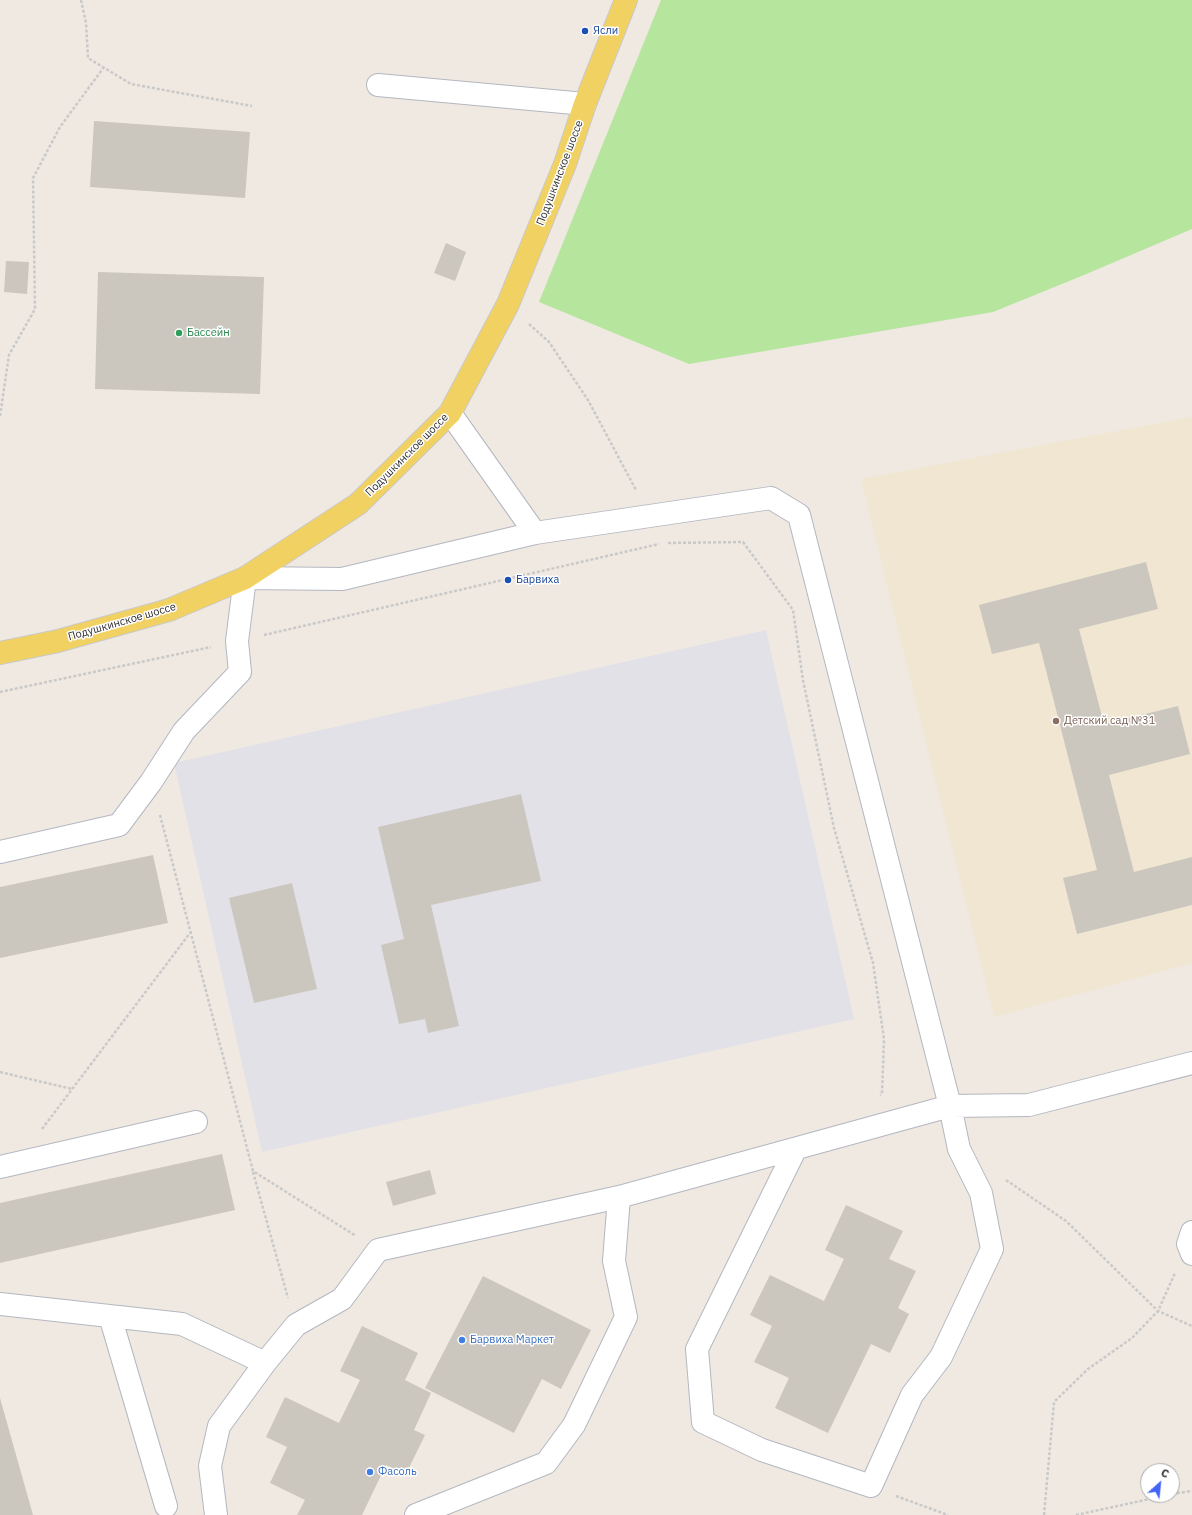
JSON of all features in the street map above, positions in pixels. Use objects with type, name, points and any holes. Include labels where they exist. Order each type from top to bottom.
[{"type":"main road","name":"Подушкинское шоссе","points":[[0,653],[58,641],[169,610],[246,578],[358,504],[450,413],[508,304],[565,164],[585,104],[626,0]]},
{"type":"street","points":[[378,84],[585,104]]},
{"type":"street","points":[[450,413],[535,533]]},
{"type":"street","points":[[0,852],[119,825],[151,782],[184,731],[240,672],[237,642],[246,578],[342,579],[535,533],[771,498],[799,515],[950,1106],[959,1149],[981,1193],[992,1249],[940,1357],[912,1395],[871,1486],[762,1450],[703,1422],[697,1349],[795,1150]]},
{"type":"street","points":[[216,1515],[210,1466],[219,1426],[264,1363],[296,1326],[342,1299],[378,1250],[620,1197],[795,1150],[950,1106],[1029,1105],[1192,1064]]},
{"type":"street","points":[[8,1165],[196,1122]]},
{"type":"street","points":[[416,1515],[546,1463],[574,1425],[626,1317],[614,1260],[620,1197]]},
{"type":"street","points":[[0,1304],[182,1324],[264,1363]]},
{"type":"street","points":[[110,1316],[166,1506]]},
{"type":"path","points":[[81,0],[86,23],[88,58],[131,84],[252,106]]},
{"type":"path","points":[[0,416],[9,355],[34,309],[34,178],[60,127],[104,67]]},
{"type":"path","points":[[508,304],[549,342],[562,361],[588,400],[650,515]]},
{"type":"path","points":[[0,692],[237,642],[666,543],[743,542],[793,610],[803,680],[834,828],[874,963],[884,1039],[882,1094],[876,1097]]},
{"type":"path","points":[[151,782],[253,1171],[296,1326]]},
{"type":"path","points":[[8,1165],[72,1089],[190,933]]},
{"type":"path","points":[[0,1072],[72,1089]]},
{"type":"path","points":[[253,1171],[378,1250]]},
{"type":"path","points":[[1003,1178],[1066,1221],[1158,1311],[1192,1326]]},
{"type":"path","points":[[1044,1515],[1054,1402],[1088,1369],[1132,1338],[1158,1311],[1191,1244]]},
{"type":"path","points":[[871,1486],[948,1515]]},
{"type":"path","points":[[1180,1493],[1192,1491]]},
{"type":"path","points":[[1076,1515],[1140,1501]]},
{"type":"shaded area","name":"Детский сад №31","points":[[1192,417],[1192,963],[994,1017],[861,479]]},
{"type":"shaded area","points":[[766,630],[854,1019],[262,1152],[174,763]]},
{"type":"green space","points":[[661,0],[1192,0],[1192,229],[993,312],[689,364],[539,302]]},
{"type":"building","points":[[94,121],[250,132],[245,198],[90,187]]},
{"type":"building","points":[[446,243],[466,252],[455,281],[434,273]]},
{"type":"building","points":[[6,261],[29,262],[27,294],[4,292]]},
{"type":"building","name":"Бассейн","points":[[98,272],[264,277],[260,394],[95,389]]},
{"type":"building","points":[[1146,562],[1158,609],[1079,629],[1104,724],[1178,706],[1190,754],[1109,775],[1134,872],[1192,857],[1192,905],[1077,934],[1063,878],[1097,870],[1039,643],[992,654],[979,605]]},
{"type":"building","points":[[521,794],[541,881],[431,905],[459,1026],[428,1033],[425,1019],[399,1024],[381,945],[404,939],[378,827]]},
{"type":"building","points":[[153,855],[168,923],[0,958],[0,887]]},
{"type":"building","points":[[292,883],[317,989],[254,1003],[229,898]]},
{"type":"building","points":[[222,1154],[235,1210],[0,1263],[0,1203]]},
{"type":"building","points":[[430,1170],[436,1194],[393,1206],[386,1182]]},
{"type":"building","points":[[846,1205],[903,1231],[889,1259],[916,1271],[898,1308],[909,1314],[890,1353],[871,1344],[828,1433],[775,1408],[789,1378],[754,1362],[772,1326],[750,1315],[770,1275],[824,1301],[844,1259],[825,1250]]},
{"type":"building","points":[[483,1276],[591,1330],[561,1389],[542,1379],[514,1433],[425,1388]]},
{"type":"building","points":[[362,1326],[418,1353],[405,1380],[431,1393],[414,1430],[425,1435],[406,1474],[386,1465],[362,1515],[297,1515],[305,1500],[270,1483],[287,1447],[266,1437],[285,1397],[339,1423],[360,1380],[340,1371]]},
{"type":"building","points":[[0,1398],[33,1515],[0,1515]]},
{"type":"place","name":"Ясли","points":[[585,31]]},
{"type":"place","name":"Бассейн","points":[[179,333]]},
{"type":"place","name":"Барвиха","points":[[508,580]]},
{"type":"place","name":"Детский сад №31","points":[[1056,721]]},
{"type":"place","name":"Барвиха Маркет","points":[[462,1340]]},
{"type":"place","name":"Фасоль","points":[[370,1472]]}]
